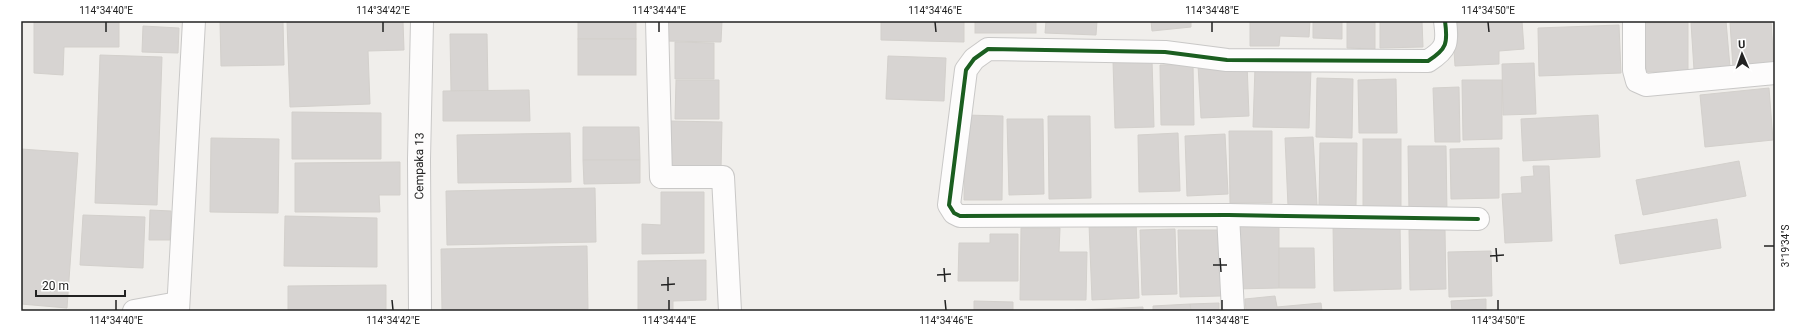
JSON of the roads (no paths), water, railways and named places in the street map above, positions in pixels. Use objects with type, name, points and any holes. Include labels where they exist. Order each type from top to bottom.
[{"type":"street","points":[[134,311],[178,307],[194,21]]},
{"type":"street","name":"Cempaka 13","points":[[420,311],[419,159],[422,21]]},
{"type":"street","points":[[657,21],[660,177],[723,177],[730,311]]},
{"type":"street","points":[[1446,21],[1448,39],[1441,53],[1428,61],[1227,60],[1165,52],[988,49],[974,59],[966,70],[949,205],[954,213],[960,216],[1228,215],[1478,219]]},
{"type":"street","points":[[1634,21],[1634,70],[1637,81],[1646,85],[1775,73]]},
{"type":"street","points":[[1228,215],[1233,311]]}]
